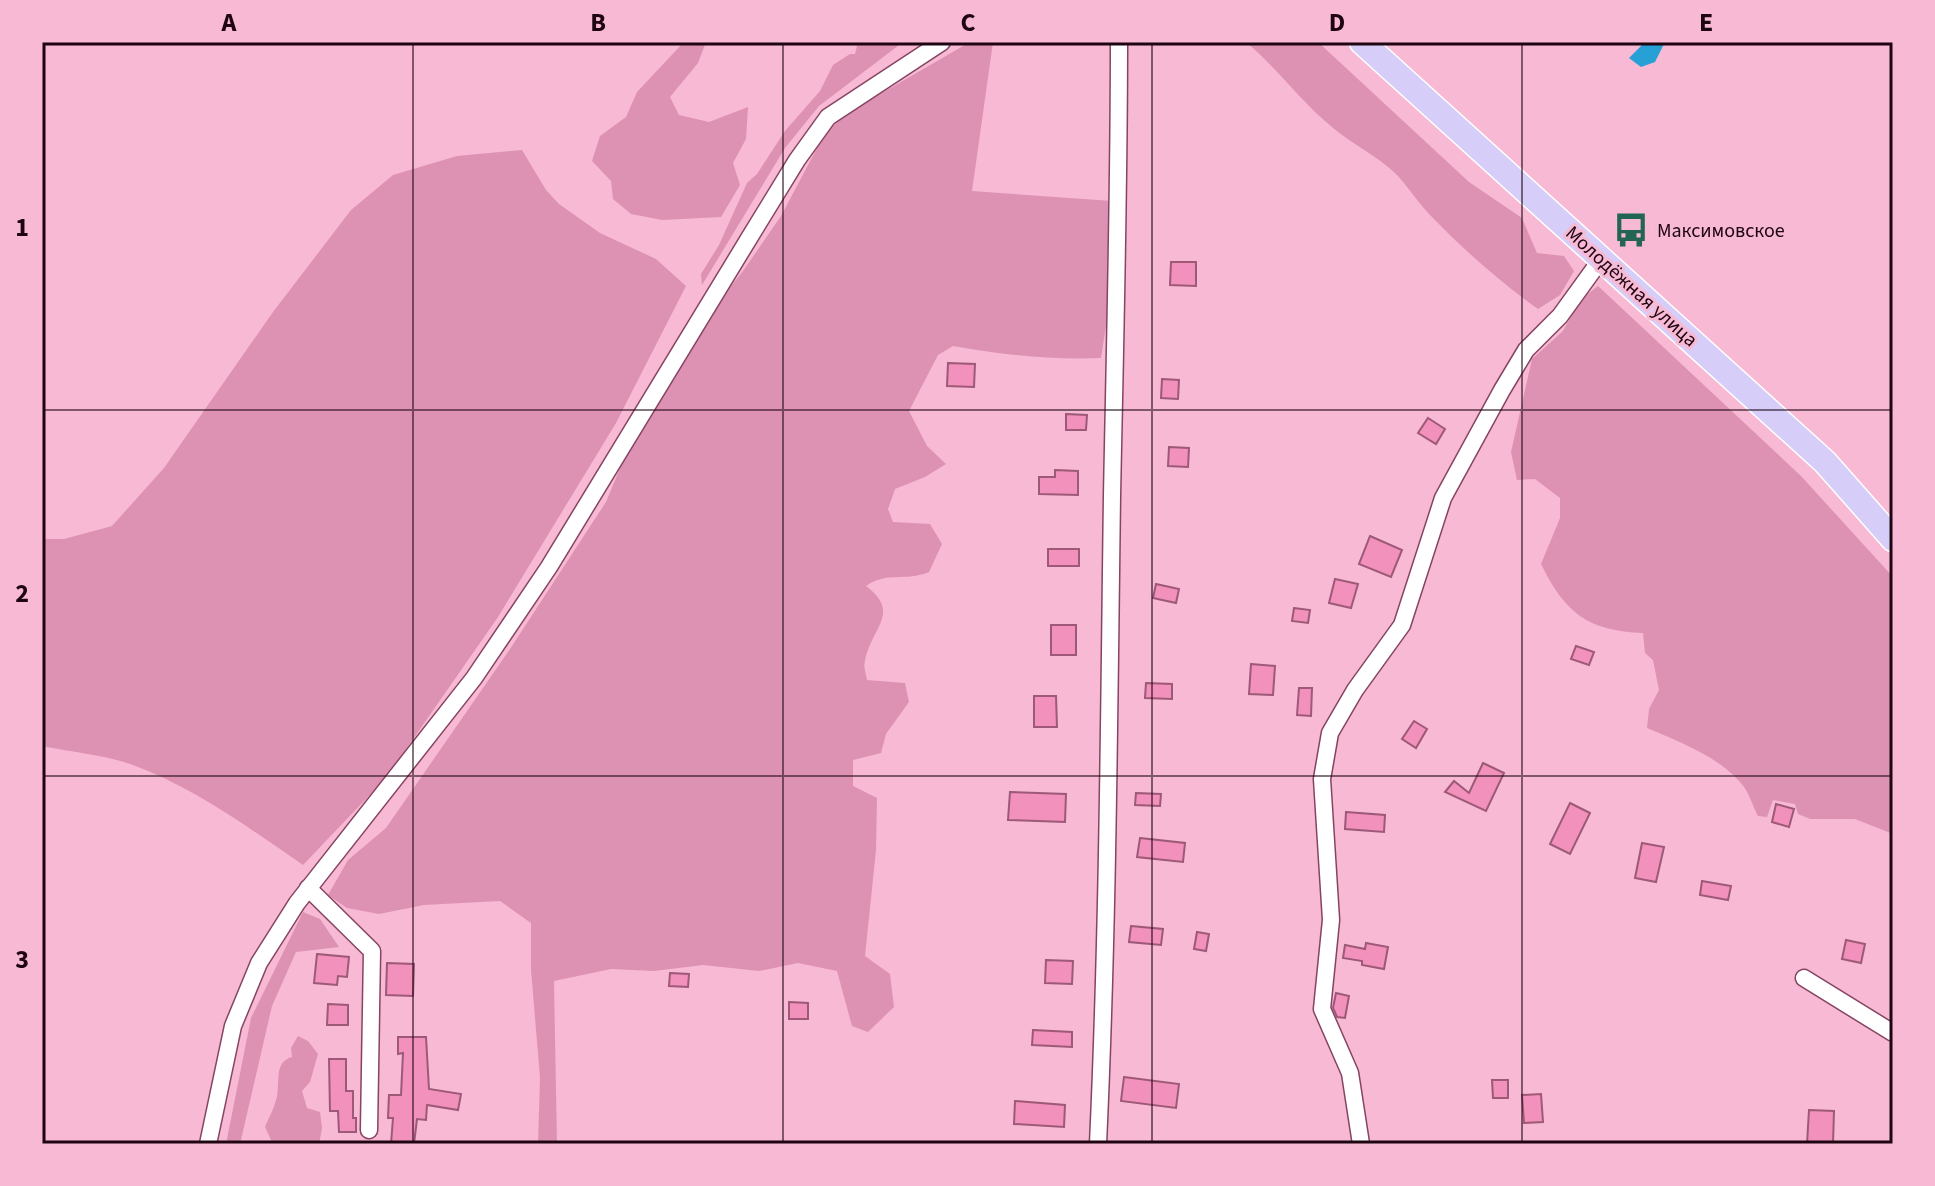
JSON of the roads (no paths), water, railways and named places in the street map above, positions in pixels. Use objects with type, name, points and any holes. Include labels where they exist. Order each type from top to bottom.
[{"type":"main road","name":"Молодёжная улица","points":[[1362,42],[1825,462],[1893,539]]},
{"type":"street","points":[[208,1144],[233,1026],[259,963],[308,888],[474,678],[532,592],[773,200],[828,117],[942,42]]},
{"type":"street","points":[[1098,1144],[1106,976],[1112,493],[1119,278],[1119,42]]},
{"type":"street","points":[[1361,1144],[1350,1073],[1322,1009],[1331,920],[1322,779],[1330,733],[1355,690],[1402,625],[1443,498],[1502,390],[1526,350],[1560,316],[1602,258]]},
{"type":"street","points":[[308,888],[372,951],[369,1130]]},
{"type":"street","points":[[1804,978],[1893,1033]]},
{"type":"water","points":[[1645,42],[1665,42],[1655,62],[1641,67],[1629,58]]},
{"type":"place","name":"Максимовское","points":[[1631,230]]}]
